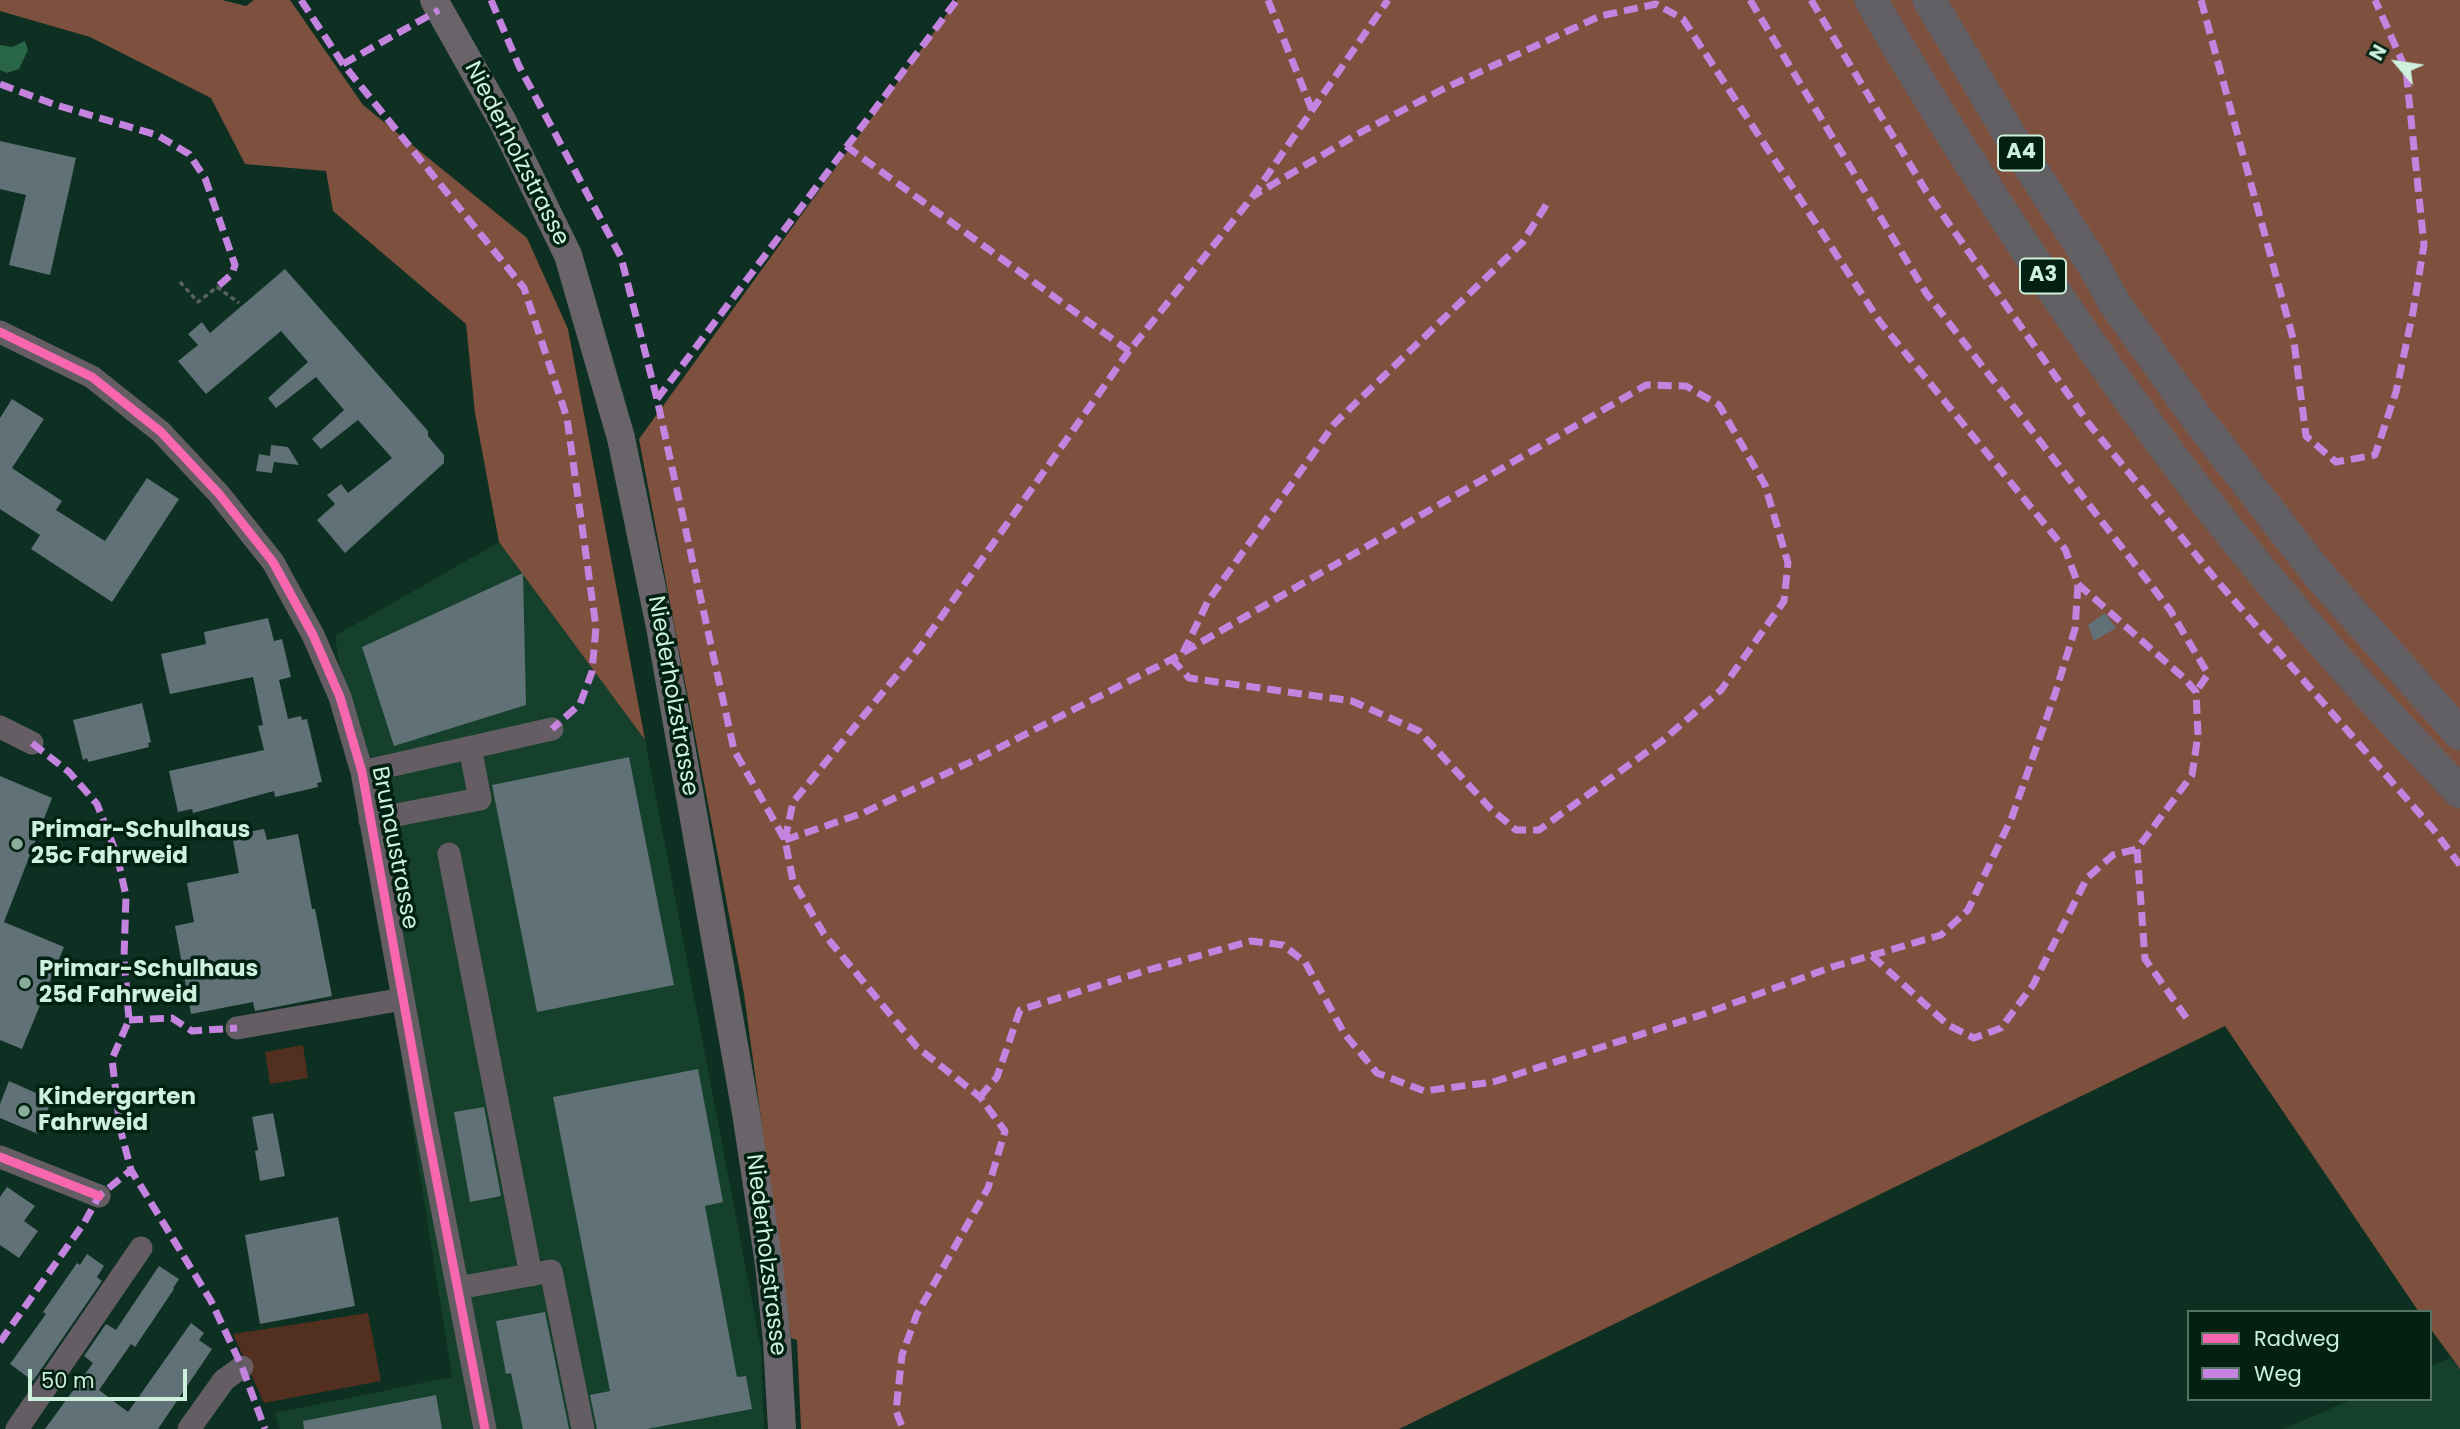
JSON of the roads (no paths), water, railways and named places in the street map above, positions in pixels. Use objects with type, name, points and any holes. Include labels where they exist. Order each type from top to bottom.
[{"type":"highway","name":"A3","points":[[1871,0],[1934,106],[2018,238],[2123,393],[2301,619],[2460,792]]},
{"type":"highway","name":"A3","points":[[1912,0],[2002,152],[2080,274],[2115,304],[2199,421],[2318,574],[2460,734]]},
{"type":"highway","name":"A4","points":[[1929,0],[2115,304]]},
{"type":"main road","name":"Niederholzstrasse","points":[[434,0],[503,122],[568,255],[621,438],[660,627],[746,1113],[769,1264],[782,1429]]},
{"type":"street","name":"Brunaustrasse","points":[[0,332],[92,377],[161,432],[219,494],[273,562],[313,635],[340,697],[362,772],[485,1429]]},
{"type":"street","points":[[0,727],[32,743]]},
{"type":"street","points":[[362,772],[552,729]]},
{"type":"street","points":[[370,820],[480,799],[470,748]]},
{"type":"street","points":[[449,854],[531,1275]]},
{"type":"street","points":[[237,1028],[403,999]]},
{"type":"street","points":[[0,1157],[99,1196]]},
{"type":"street","points":[[17,1429],[141,1248]]},
{"type":"street","points":[[458,1289],[551,1271],[583,1429]]},
{"type":"street","points":[[189,1429],[225,1380],[242,1367]]},
{"type":"place","name":"Primar-Schulhaus 25c Fahrweid","points":[[17,844]]},
{"type":"place","name":"Primar-Schulhaus 25d Fahrweid","points":[[25,983]]},
{"type":"place","name":"Kindergarten Fahrweid","points":[[24,1111]]}]
